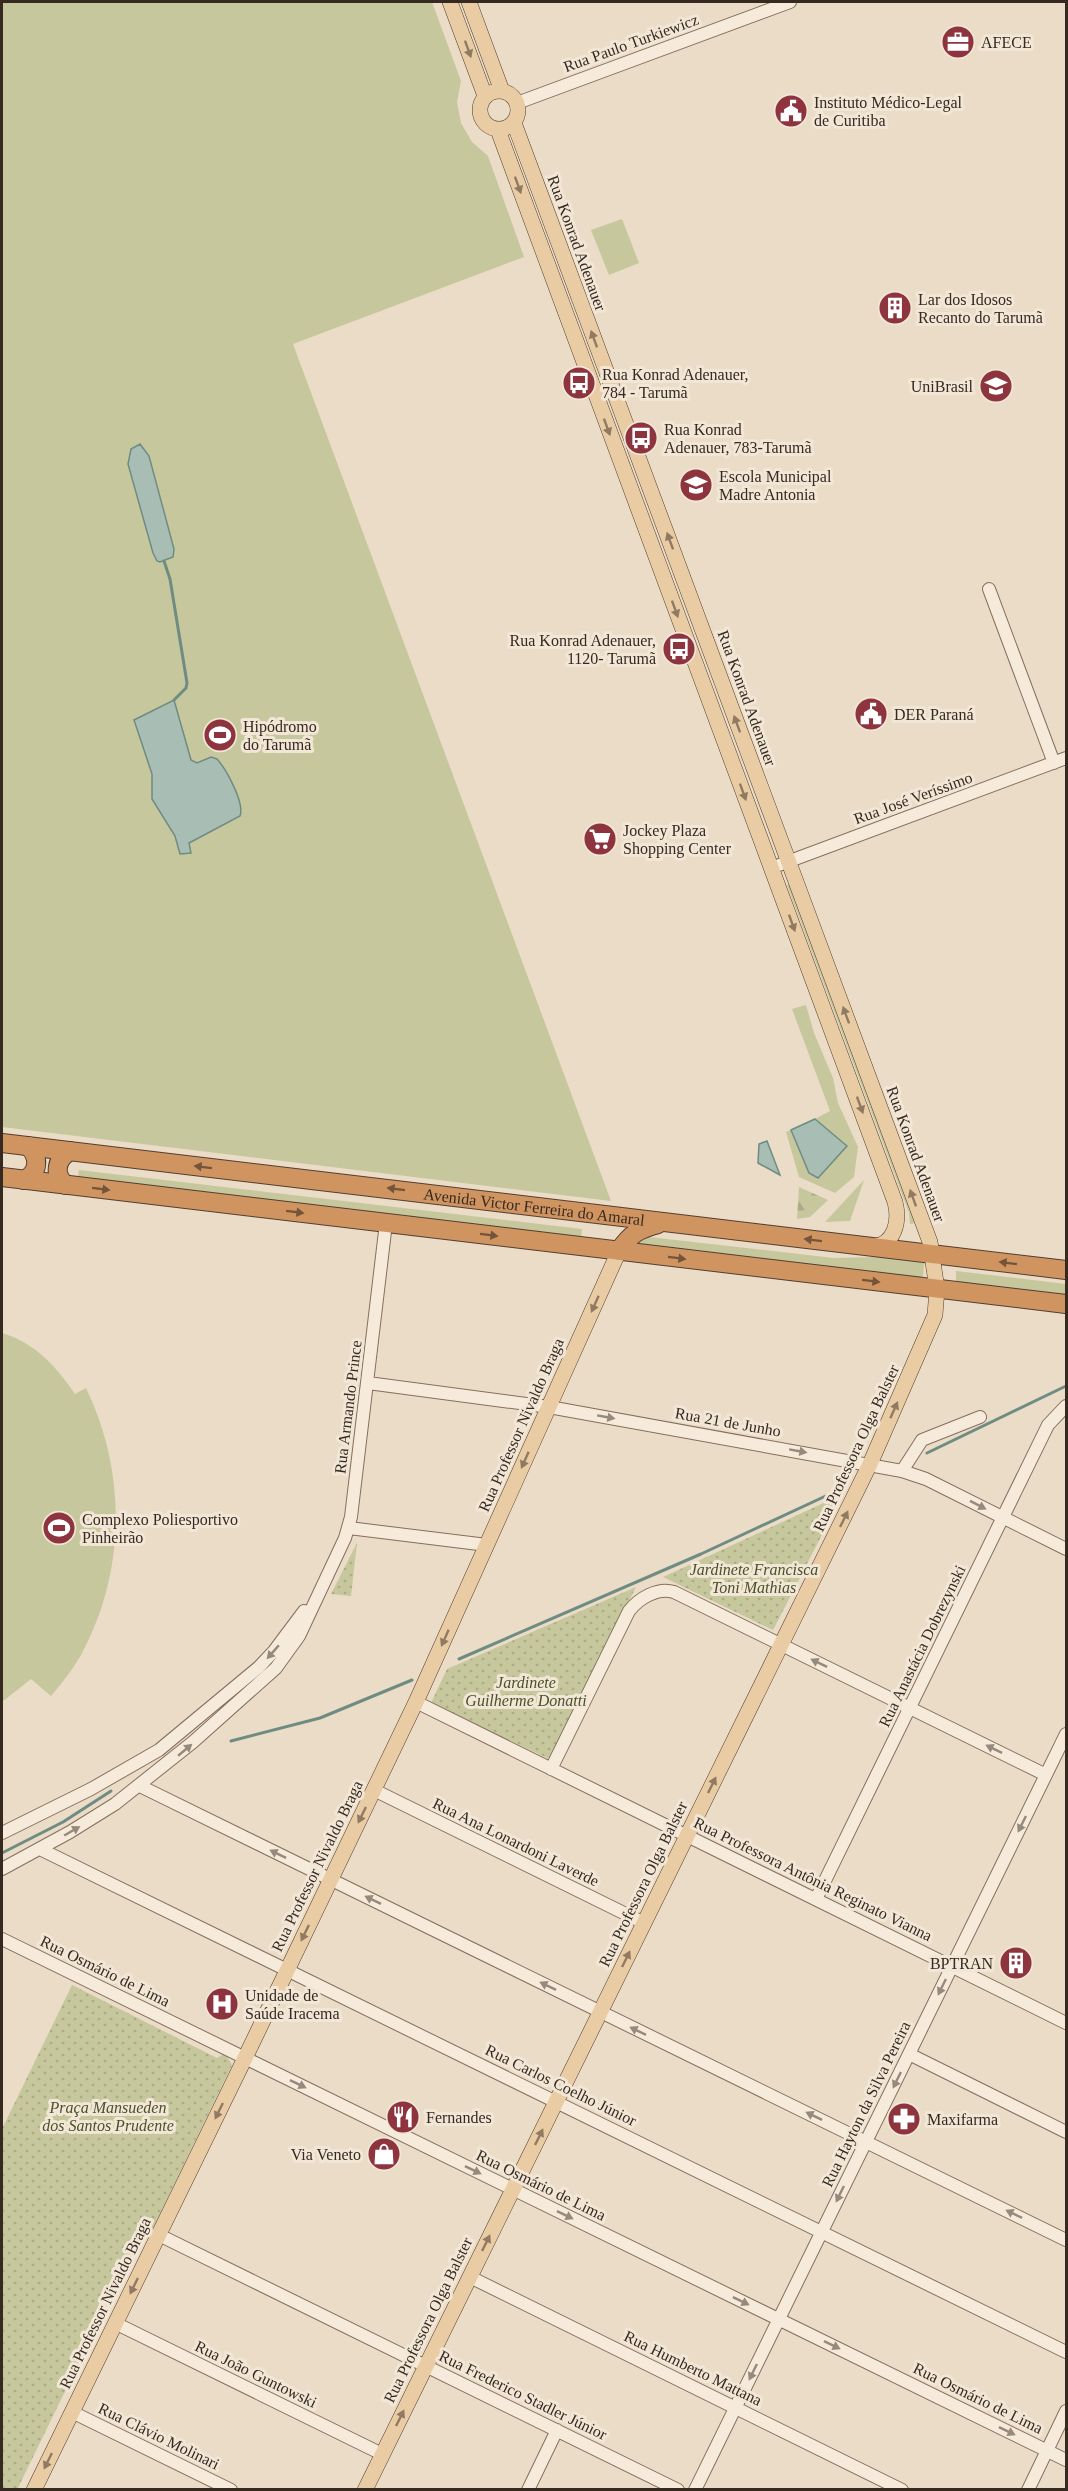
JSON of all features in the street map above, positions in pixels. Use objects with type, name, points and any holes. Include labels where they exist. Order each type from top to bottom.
[{"type":"highway","name":"Avenida Victor Ferreira do Amaral","points":[[2,1143],[1066,1270]]},
{"type":"highway","points":[[24,1180],[33,1174],[37,1166],[35,1155],[28,1146]]},
{"type":"highway","points":[[66,1185],[59,1177],[58,1168],[61,1158],[70,1151]]},
{"type":"highway","name":"Avenida Victor Ferreira do Amaral","points":[[2,1177],[1066,1304]]},
{"type":"highway","points":[[619,1251],[628,1237],[637,1230],[663,1222]]},
{"type":"main road","points":[[450,2],[485,96]]},
{"type":"main road","points":[[469,2],[502,91]]},
{"type":"main road","points":[[502,91],[508,93],[517,103],[518,113],[514,123],[498,130],[487,126],[480,117],[480,106],[485,96],[502,91]]},
{"type":"main road","name":"Rua Konrad Adenauer","points":[[514,123],[789,861],[932,1253],[937,1289]]},
{"type":"main road","points":[[498,130],[895,1202],[898,1218],[893,1234],[885,1243],[871,1247]]},
{"type":"main road","name":"Rua Professor Nivaldo Braga","points":[[34,2490],[416,1702],[619,1251]]},
{"type":"main road","name":"Rua Professora Olga Balster","points":[[365,2490],[870,1464],[935,1315],[937,1289]]},
{"type":"street","name":"Rua Paulo Turkiewicz","points":[[517,103],[790,2]]},
{"type":"street","points":[[989,589],[1054,763]]},
{"type":"street","name":"Rua José Veríssimo","points":[[771,868],[1066,758]]},
{"type":"street","name":"Rua Armando Prince","points":[[2,1869],[96,1817],[140,1786],[194,1742],[276,1668],[299,1636],[349,1528],[386,1223]]},
{"type":"street","name":"Rua 21 de Junho","points":[[368,1383],[549,1407],[902,1470],[926,1479],[1066,1549]]},
{"type":"street","name":"Rua Anastácia Dobrezynski","points":[[816,1899],[1048,1425],[1064,1408]]},
{"type":"street","points":[[902,1470],[922,1440],[980,1417]]},
{"type":"street","points":[[349,1528],[487,1545]]},
{"type":"street","name":"Rua Armando Prince","points":[[2,1833],[116,1776],[176,1737],[259,1667],[288,1634],[320,1588]]},
{"type":"street","points":[[551,1769],[629,1611],[647,1596],[664,1590],[674,1592],[1046,1775]]},
{"type":"street","name":"Rua Professora Antônia Reginato Vianna","points":[[416,1702],[1066,2023]]},
{"type":"street","name":"Rua Hayton da Silva Pereira","points":[[695,2490],[1066,1734]]},
{"type":"street","points":[[140,1786],[1066,2240]]},
{"type":"street","name":"Rua Ana Lonardoni Laverde","points":[[374,1790],[644,1923]]},
{"type":"street","name":"Rua Carlos Coelho Júnior","points":[[40,1849],[1066,2352]]},
{"type":"street","name":"Rua Osmário de Lima","points":[[2,1939],[1066,2460]]},
{"type":"street","points":[[909,2054],[1066,2132]]},
{"type":"street","name":"Rua Frederico Stadler Júnior","points":[[159,2235],[678,2490]]},
{"type":"street","name":"Rua Humberto Mattana","points":[[470,2277],[902,2490]]},
{"type":"street","name":"Rua João Guntowski","points":[[115,2324],[382,2454]]},
{"type":"street","points":[[1028,2490],[1066,2411]]},
{"type":"street","name":"Rua Clávio Molinari","points":[[72,2412],[231,2490]]},
{"type":"street","points":[[528,2490],[557,2430]]},
{"type":"green space","name":"Hipódromo do Tarumã","points":[[2,2],[432,2],[461,81],[457,102],[461,123],[472,142],[488,156],[524,257],[293,344],[611,1201],[2,1127]]},
{"type":"green space","points":[[622,219],[639,263],[609,275],[591,230]]},
{"type":"green space","points":[[790,884],[916,1223],[910,1224],[909,1213],[787,885]]},
{"type":"green space","points":[[806,1005],[814,1033],[833,1078],[838,1103],[858,1147],[854,1177],[835,1193],[799,1177],[786,1132],[791,1130],[809,1173],[818,1178],[847,1146],[815,1119],[830,1111],[792,1009]]},
{"type":"green space","points":[[79,1170],[582,1229],[581,1240],[77,1182]]},
{"type":"green space","points":[[864,1180],[850,1221],[825,1222]]},
{"type":"green space","points":[[799,1187],[828,1200],[810,1217],[797,1219]]},
{"type":"green space","points":[[640,1236],[834,1258],[879,1257],[924,1263],[923,1279],[633,1246]]},
{"type":"green space","points":[[956,1271],[1066,1284],[1066,1297],[956,1284]]},
{"type":"green space","name":"Complexo Poliesportivo Pinheirão","points":[[2,1333],[35,1349],[60,1374],[75,1394],[86,1388],[109,1454],[116,1522],[107,1590],[96,1623],[78,1660],[51,1696],[31,1679],[2,1702]]},
{"type":"green space","name":"Jardinete Francisca Toni Mathias","points":[[843,1494],[773,1630],[663,1577]]},
{"type":"green space","points":[[357,1543],[351,1596],[331,1594]]},
{"type":"green space","name":"Jardinete Guilherme Donatti","points":[[636,1587],[549,1759],[431,1703],[447,1669]]},
{"type":"green space","name":"Praça Mansueden dos Santos Prudente","points":[[72,1985],[217,2058],[224,2054],[232,2065],[148,2238],[141,2235],[17,2490],[2,2489],[2,2129]]},
{"type":"shaded area","points":[[140,444],[149,456],[174,549],[173,557],[160,562],[153,553],[128,464],[131,449]]},
{"type":"shaded area","points":[[174,700],[191,760],[197,763],[211,757],[217,759],[234,786],[241,810],[240,816],[189,843],[191,853],[180,854],[175,836],[152,799],[152,774],[134,720]]},
{"type":"shaded area","points":[[815,1119],[847,1146],[818,1178],[809,1173],[791,1130]]},
{"type":"shaded area","points":[[767,1141],[780,1175],[758,1163],[759,1144]]},
{"type":"waterway","points":[[164,561],[170,579],[187,683],[186,688],[174,700]]},
{"type":"waterway","points":[[927,1453],[1066,1386]]},
{"type":"waterway","points":[[459,1659],[701,1554],[830,1494]]},
{"type":"waterway","points":[[231,1741],[320,1718],[412,1680]]},
{"type":"waterway","points":[[2,1853],[63,1822],[111,1791]]},
{"type":"place","name":"AFECE","points":[[958,42]]},
{"type":"place","name":"Instituto Médico-Legal de Curitiba","points":[[791,111]]},
{"type":"place","name":"Lar dos Idosos Recanto do Tarumã","points":[[895,308]]},
{"type":"place","name":"Rua Konrad Adenauer, 784 - Tarumã","points":[[579,383]]},
{"type":"place","name":"UniBrasil","points":[[996,386]]},
{"type":"place","name":"Rua Konrad Adenauer, 783-Tarumã","points":[[641,438]]},
{"type":"place","name":"Escola Municipal Madre Antonia","points":[[696,485]]},
{"type":"place","name":"Rua Konrad Adenauer, 1120- Tarumã","points":[[679,649]]},
{"type":"place","name":"DER Paraná","points":[[871,714]]},
{"type":"place","name":"Hipódromo do Tarumã","points":[[220,735]]},
{"type":"place","name":"Jockey Plaza Shopping Center","points":[[600,839]]},
{"type":"place","name":"Complexo Poliesportivo Pinheirão","points":[[59,1528]]},
{"type":"place","name":"BPTRAN","points":[[1016,1963]]},
{"type":"place","name":"Unidade de Saúde Iracema","points":[[222,2004]]},
{"type":"place","name":"Fernandes","points":[[403,2117]]},
{"type":"place","name":"Maxifarma","points":[[904,2119]]},
{"type":"place","name":"Via Veneto","points":[[384,2154]]}]
